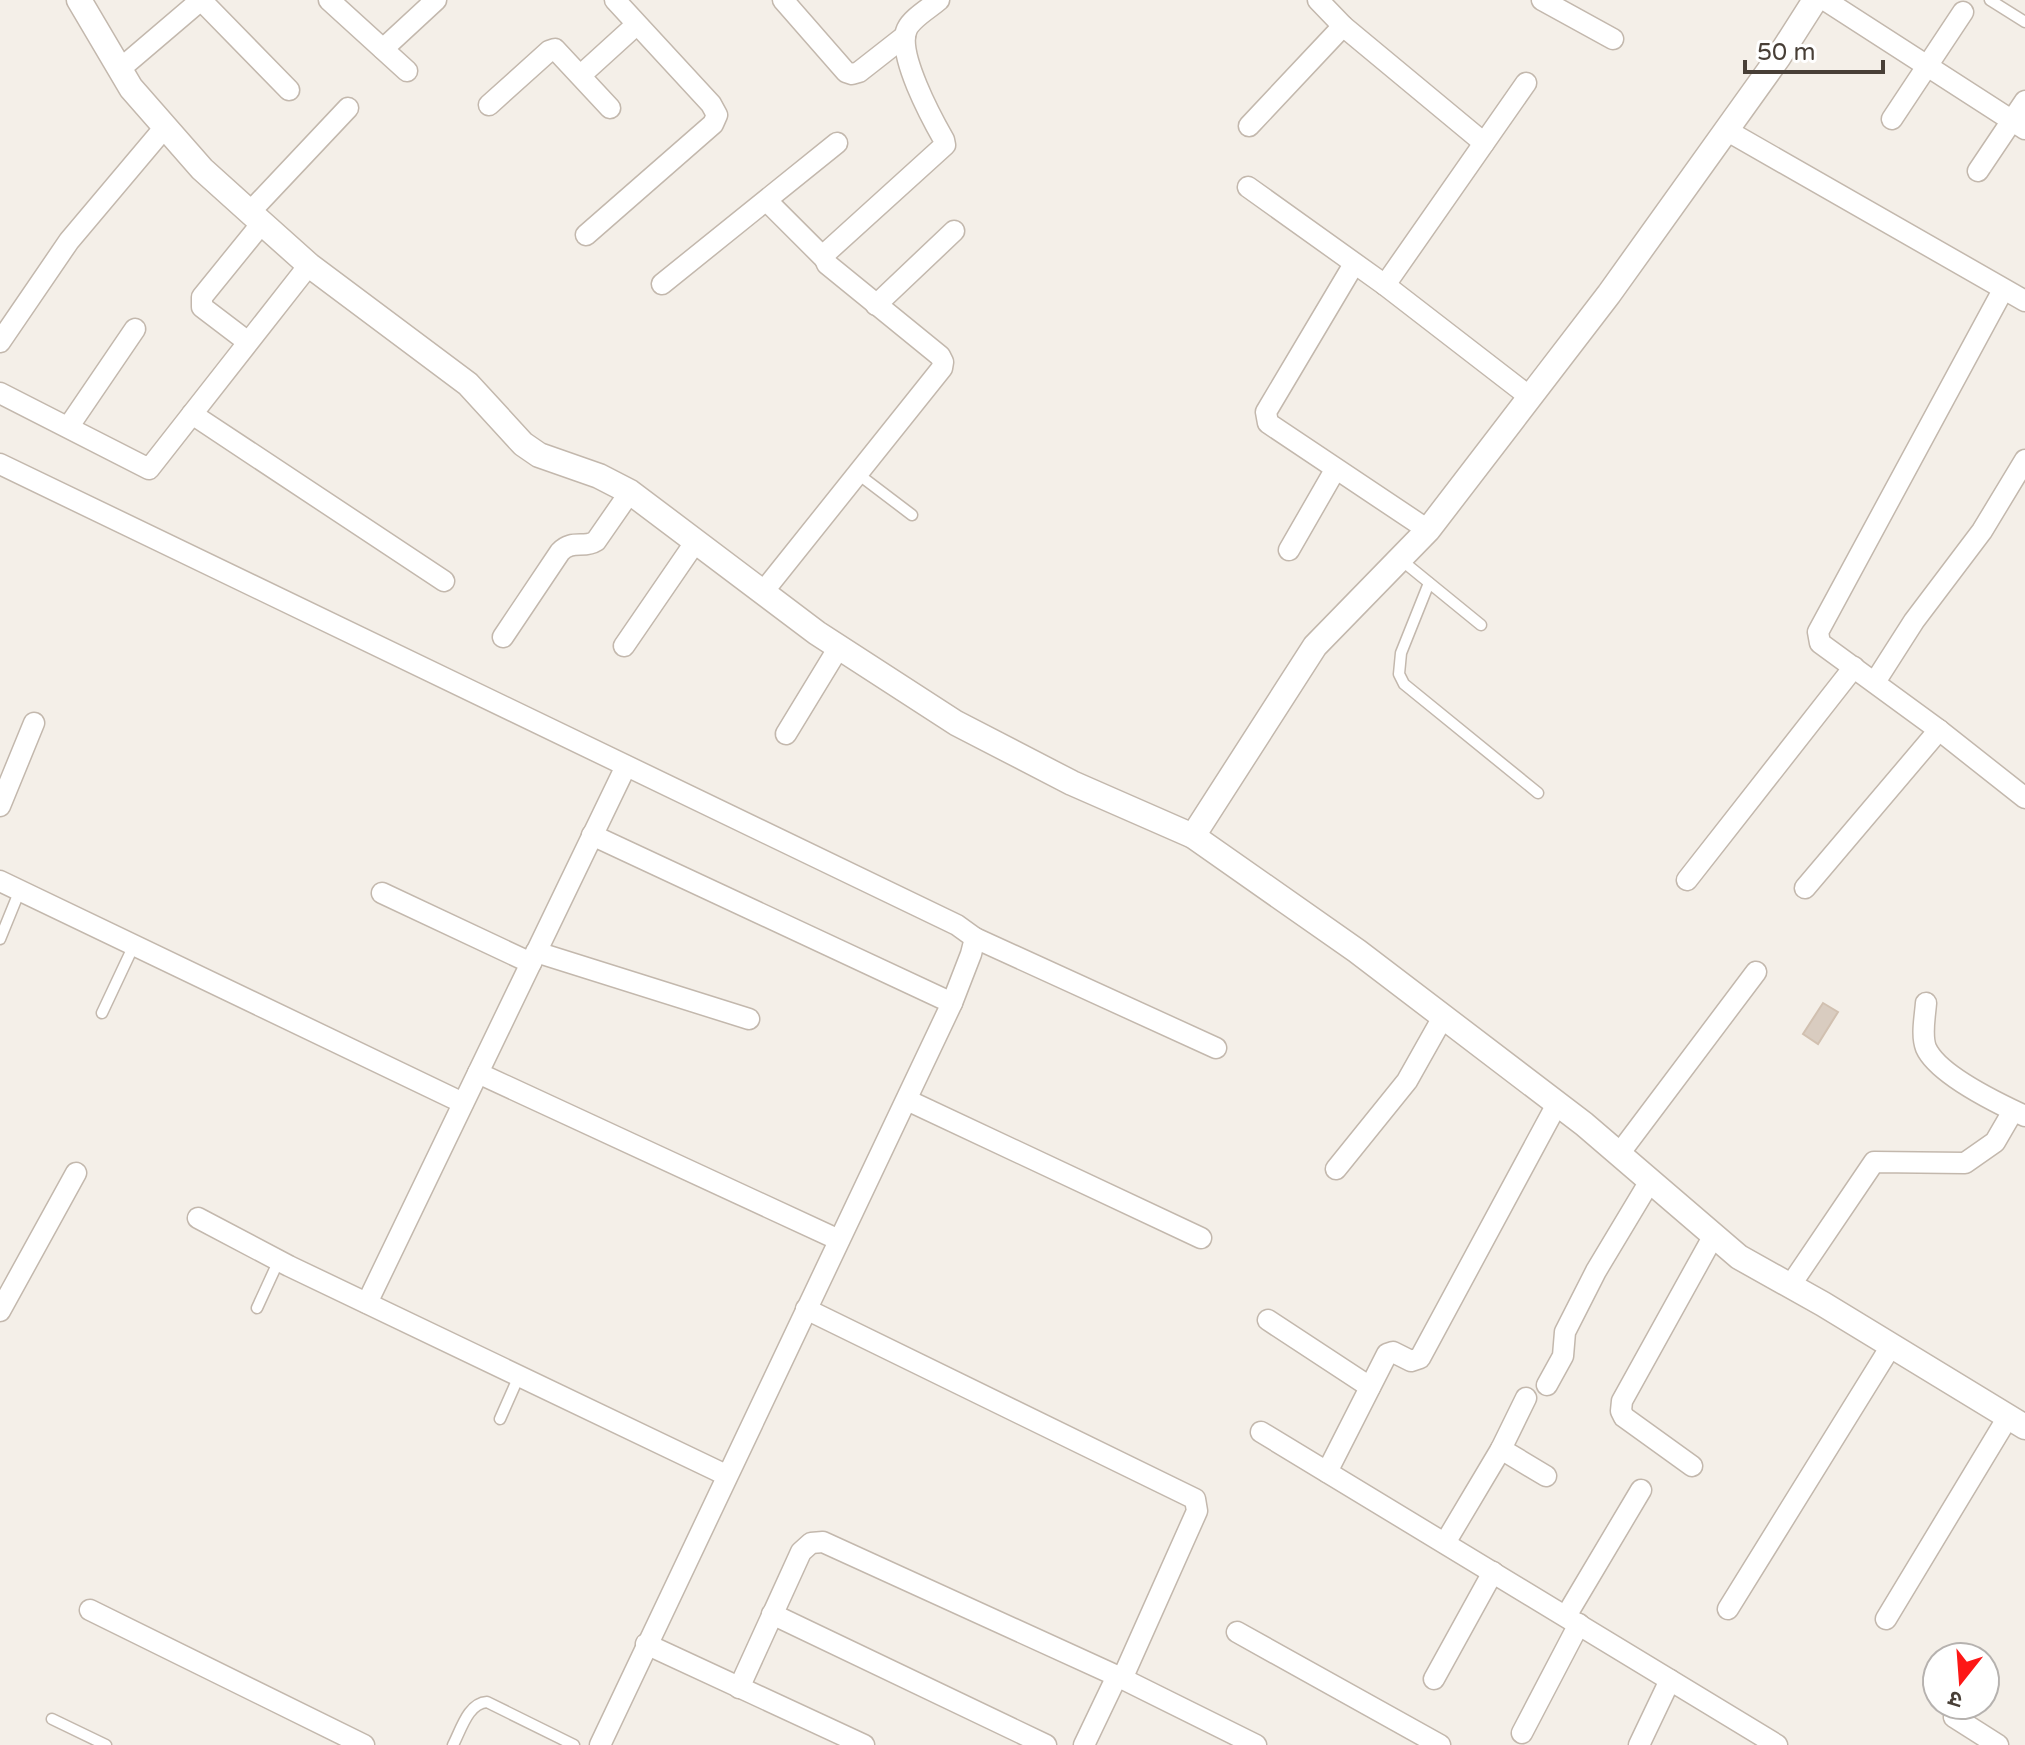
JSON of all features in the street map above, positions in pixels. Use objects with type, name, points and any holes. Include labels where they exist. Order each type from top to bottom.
[{"type":"street","points":[[79,0],[131,88],[202,169],[309,265],[468,384],[523,444],[539,455],[599,476],[630,492],[839,647],[956,723],[1072,783],[1193,836],[1357,951],[1557,1104],[1739,1257],[2017,1422],[1886,1619]]},
{"type":"street","points":[[120,69],[201,0],[289,90]]},
{"type":"street","points":[[329,0],[407,71]]},
{"type":"street","points":[[383,49],[436,0]]},
{"type":"street","points":[[586,235],[713,124],[717,115],[711,104],[615,0]]},
{"type":"street","points":[[783,0],[846,72],[852,74],[905,36],[912,23],[939,0]]},
{"type":"street","points":[[1318,0],[1343,26],[1484,143]]},
{"type":"street","points":[[1542,0],[1613,39]]},
{"type":"street","points":[[1193,836],[1315,646],[1428,530],[1609,294],[1778,58],[1815,0]]},
{"type":"street","points":[[1825,0],[2019,125]]},
{"type":"street","points":[[1892,119],[1963,12]]},
{"type":"street","points":[[581,75],[636,25]]},
{"type":"street","points":[[1249,126],[1343,26]]},
{"type":"street","points":[[825,259],[827,252],[861,219],[945,145],[928,114],[911,69],[905,36]]},
{"type":"street","points":[[489,105],[549,51],[559,51],[610,108]]},
{"type":"street","points":[[1385,285],[1526,83]]},
{"type":"street","points":[[1978,171],[2019,125],[2025,101]]},
{"type":"street","points":[[248,342],[202,307],[202,297],[256,218],[348,108]]},
{"type":"street","points":[[0,342],[69,241],[165,127]]},
{"type":"street","points":[[1726,130],[2025,301]]},
{"type":"street","points":[[662,284],[837,143]]},
{"type":"street","points":[[1248,187],[1385,285],[1530,397]]},
{"type":"street","points":[[763,592],[942,368],[943,362],[940,356],[827,264],[767,201]]},
{"type":"street","points":[[876,305],[954,231]]},
{"type":"street","points":[[1354,264],[1266,412],[1268,423],[1428,530]]},
{"type":"street","points":[[0,393],[149,469],[309,265]]},
{"type":"street","points":[[2003,290],[1818,632],[1820,643],[2025,798]]},
{"type":"street","points":[[69,426],[135,329]]},
{"type":"street","points":[[192,414],[444,581]]},
{"type":"street","points":[[1875,682],[1914,621],[1982,531],[2025,460]]},
{"type":"street","points":[[0,464],[957,925],[975,938],[1216,1048]]},
{"type":"street","points":[[1289,550],[1335,470]]},
{"type":"street","points":[[503,637],[560,552],[571,544],[592,544],[596,541],[630,492]]},
{"type":"street","points":[[624,646],[696,541]]},
{"type":"street","points":[[786,734],[839,647]]},
{"type":"street","points":[[1687,880],[1854,667]]},
{"type":"street","points":[[0,806],[34,723]]},
{"type":"street","points":[[1805,888],[1939,730]]},
{"type":"street","points":[[367,1303],[626,766]]},
{"type":"street","points":[[592,835],[952,1003]]},
{"type":"street","points":[[0,881],[463,1103]]},
{"type":"street","points":[[382,893],[533,958],[749,1019]]},
{"type":"street","points":[[600,1745],[907,1100],[952,1003],[975,938]]},
{"type":"street","points":[[1619,1154],[1756,972]]},
{"type":"street","points":[[1790,1286],[1874,1162],[1965,1163],[1995,1142],[2019,1114],[1966,1086],[1931,1056],[1924,1038],[1926,1003]]},
{"type":"street","points":[[1336,1169],[1407,1081],[1443,1017]]},
{"type":"street","points":[[478,1073],[839,1240]]},
{"type":"street","points":[[907,1100],[1201,1238]]},
{"type":"street","points":[[1327,1472],[1390,1352],[1411,1361],[1420,1358],[1557,1104]]},
{"type":"street","points":[[1,1308],[76,1173]]},
{"type":"street","points":[[1547,1385],[1563,1356],[1565,1332],[1596,1271],[1650,1181]]},
{"type":"street","points":[[198,1218],[367,1303],[726,1475]]},
{"type":"street","points":[[1692,1466],[1624,1417],[1621,1411],[1622,1401],[1714,1235]]},
{"type":"street","points":[[806,1309],[1195,1499],[1197,1511],[1120,1678],[1084,1745]]},
{"type":"street","points":[[1268,1320],[1370,1387]]},
{"type":"street","points":[[1728,1609],[1891,1346]]},
{"type":"street","points":[[1445,1543],[1501,1449],[1526,1398]]},
{"type":"street","points":[[1261,1432],[1670,1680],[1754,1739],[1777,1745]]},
{"type":"street","points":[[1501,1449],[1546,1476]]},
{"type":"street","points":[[1522,1733],[1573,1620],[1641,1490]]},
{"type":"street","points":[[739,1688],[801,1552],[811,1543],[823,1542],[1120,1678],[1256,1745]]},
{"type":"street","points":[[1434,1679],[1493,1572]]},
{"type":"street","points":[[90,1610],[364,1745]]},
{"type":"street","points":[[772,1614],[1046,1745]]},
{"type":"street","points":[[1237,1632],[1432,1743]]},
{"type":"street","points":[[646,1644],[864,1745]]},
{"type":"street","points":[[1639,1745],[1670,1680]]},
{"type":"street","points":[[1958,1721],[1975,1739],[1998,1745]]},
{"type":"lane","points":[[1990,0],[2025,22]]},
{"type":"lane","points":[[858,474],[912,515]]},
{"type":"lane","points":[[1400,559],[1481,625]]},
{"type":"lane","points":[[1429,583],[1401,653],[1399,674],[1404,684],[1538,793]]},
{"type":"lane","points":[[0,939],[20,890]]},
{"type":"lane","points":[[102,1013],[134,945]]},
{"type":"lane","points":[[257,1308],[279,1260]]},
{"type":"lane","points":[[500,1419],[519,1376]]},
{"type":"lane","points":[[453,1745],[472,1708],[479,1702],[487,1702],[574,1745]]},
{"type":"lane","points":[[52,1719],[106,1745]]},
{"type":"building","points":[[1823,1003],[1838,1012],[1818,1044],[1803,1034]]}]
